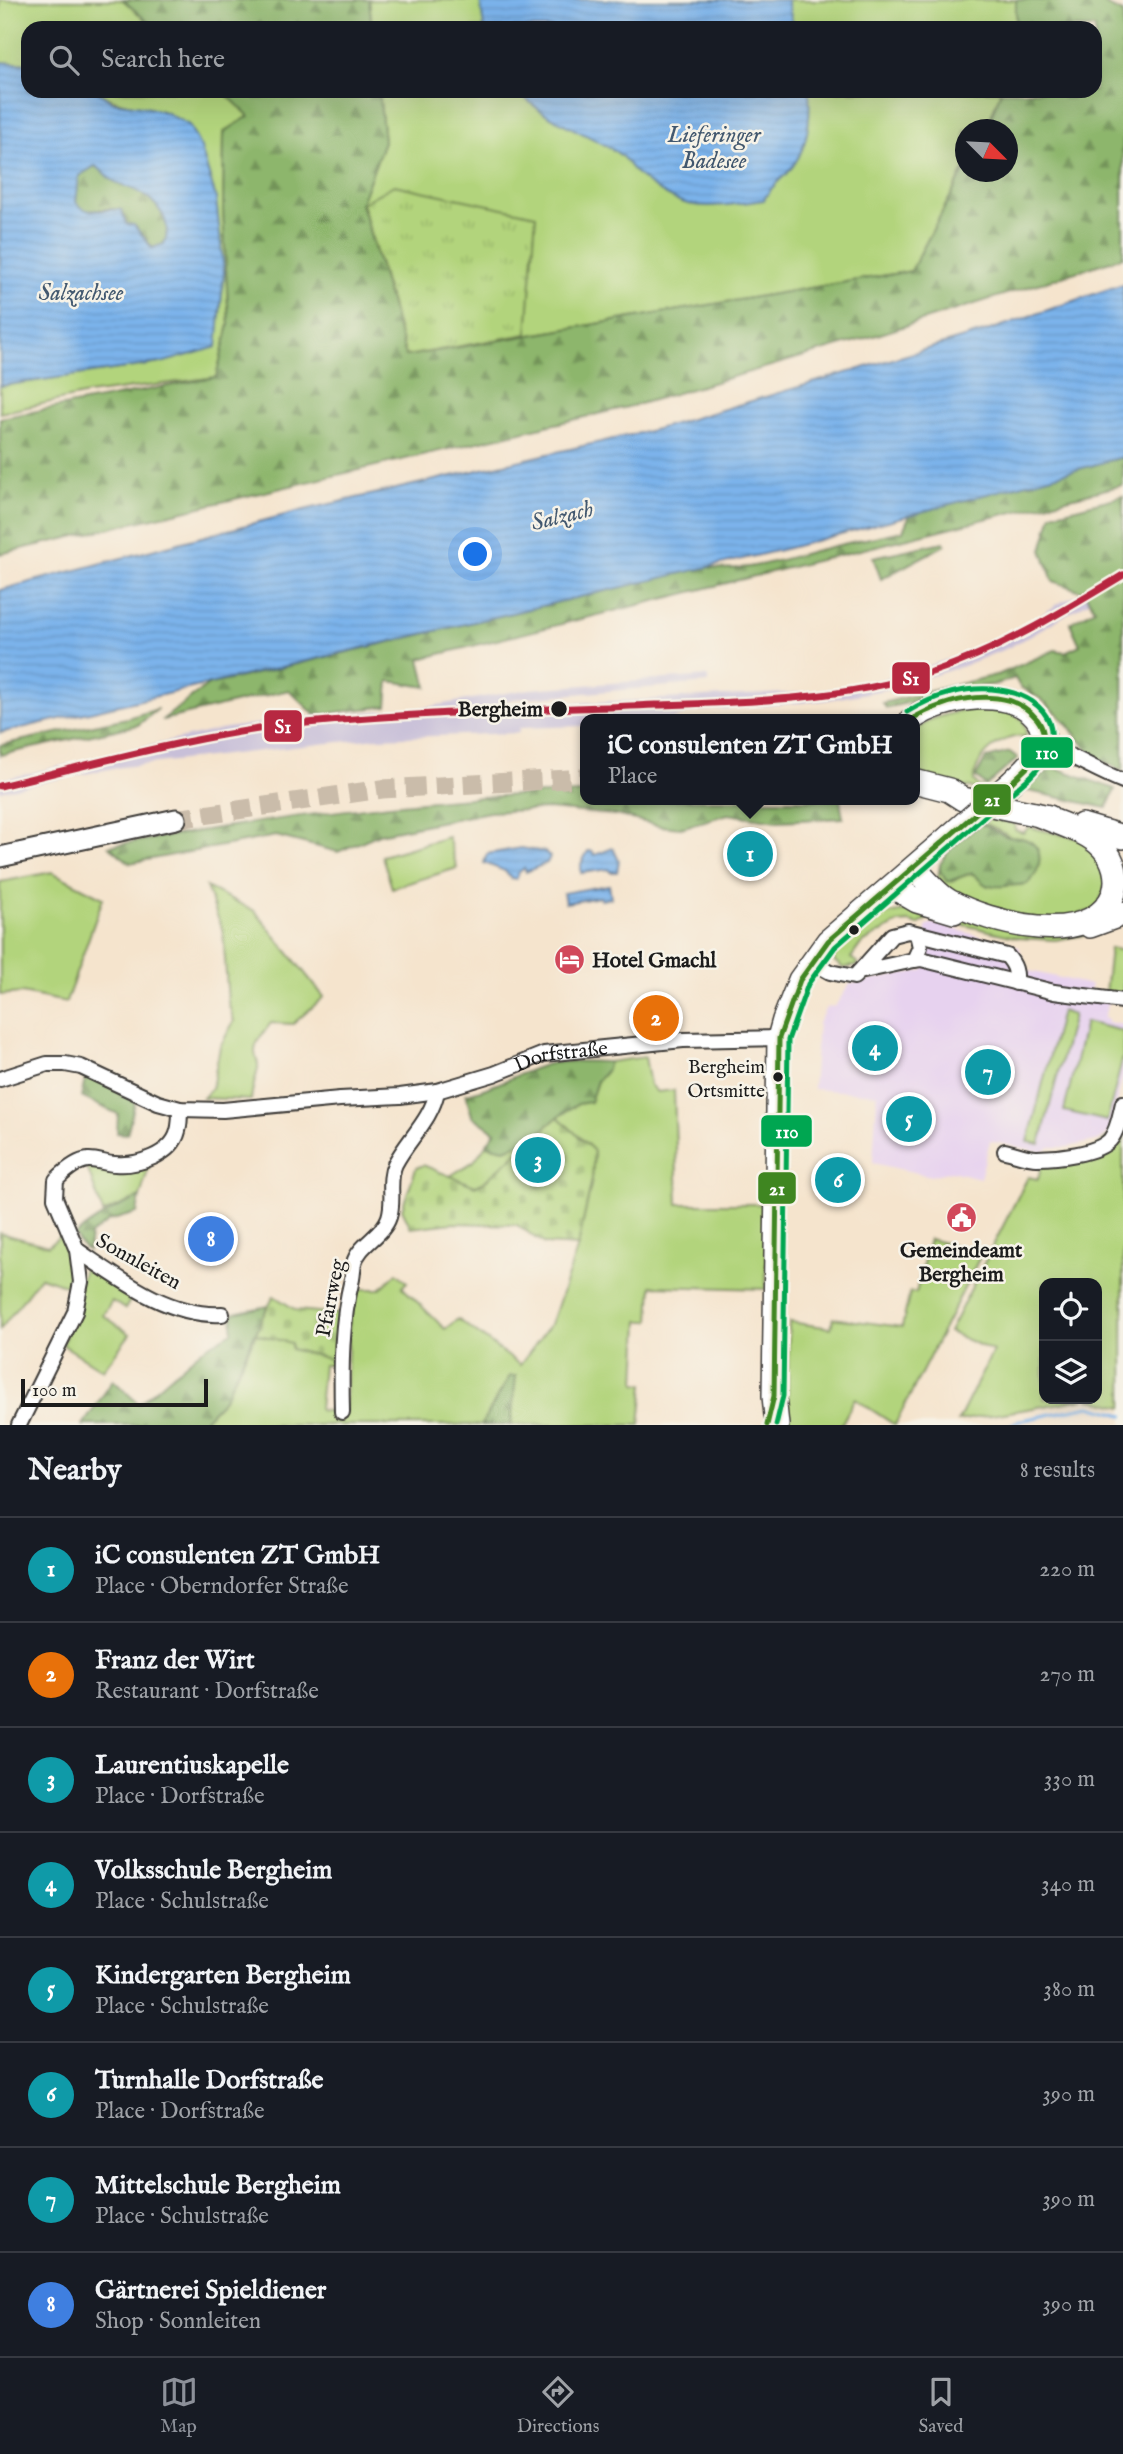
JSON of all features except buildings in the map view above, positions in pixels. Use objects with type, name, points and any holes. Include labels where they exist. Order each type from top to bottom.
[{"type":"main road","points":[[777,1425],[774,1396],[779,1038],[800,979],[828,941],[1012,782],[1031,763],[1043,745],[1042,728],[1030,710],[1012,701],[997,698],[948,704],[920,716]]},
{"type":"main road","points":[[920,782],[949,790],[963,799]]},
{"type":"main road","points":[[920,794],[1037,814],[1123,837]]},
{"type":"main road","points":[[914,868],[947,900],[1009,923],[1057,927],[1096,916],[1107,905],[1116,887],[1116,876],[1110,858],[1095,841],[1037,814]]},
{"type":"main road","points":[[0,856],[176,819]]},
{"type":"main road","points":[[893,887],[924,903],[984,923],[1031,933],[1076,930],[1123,914]]},
{"type":"main road","points":[[767,1425],[774,1396]]},
{"type":"street","points":[[1043,745],[1063,751],[1096,771],[1123,781]]},
{"type":"street","points":[[812,962],[830,972],[854,977],[892,935],[908,931],[1007,956],[1014,963],[1016,983]]},
{"type":"street","points":[[914,960],[920,947],[917,934]]},
{"type":"street","points":[[859,972],[920,959],[1064,994],[1123,1001]]},
{"type":"street","name":"Dorfstraße","points":[[0,1079],[47,1064],[65,1064],[81,1067],[158,1103],[180,1109],[223,1110],[438,1091],[494,1074],[544,1054],[692,1040],[779,1038]]},
{"type":"street","name":"Pfarrweg","points":[[342,1412],[341,1356],[346,1302],[354,1263],[360,1252],[383,1229],[390,1215],[390,1188],[394,1166],[435,1104],[438,1091]]},
{"type":"street","points":[[1005,1151],[1035,1158],[1068,1156],[1096,1149],[1109,1141],[1115,1132],[1123,1103]]},
{"type":"street","points":[[19,1425],[75,1312],[81,1282],[77,1250],[55,1198],[56,1180],[65,1171],[87,1160],[116,1164],[135,1163],[158,1155],[172,1143],[178,1132],[180,1109]]},
{"type":"street","name":"Sonnleiten","points":[[77,1250],[117,1277],[166,1303],[192,1312],[222,1314]]},
{"type":"shaded area","points":[[1123,582],[1010,647],[963,666],[894,688],[822,701],[684,714],[580,714],[580,726],[519,728],[519,733],[378,738],[320,744],[114,768],[0,791],[0,780],[227,728],[290,719],[388,710],[404,711],[529,689],[708,676],[708,683],[513,699],[489,707],[809,692],[857,686],[967,653],[1031,621],[1063,601]]},
{"type":"shaded area","points":[[933,923],[1019,947],[1025,970],[1091,985],[1090,991],[1110,994],[1104,1018],[1108,1019],[1108,1022],[1123,1025],[1123,1076],[1109,1133],[1100,1140],[1068,1147],[1050,1147],[1042,1152],[990,1141],[980,1178],[951,1171],[931,1176],[873,1163],[877,1094],[813,1089],[818,1023],[826,1008],[835,1006],[850,984],[924,970],[926,927]]},
{"type":"green space","points":[[0,0],[123,0],[147,21],[21,21],[21,64],[0,62]]},
{"type":"green space","points":[[123,0],[369,0],[371,21],[147,21]]},
{"type":"green space","points":[[369,0],[1016,0],[1016,21],[371,21]]},
{"type":"green space","points":[[1016,0],[1102,0],[1107,6],[1123,13],[1123,257],[877,335],[636,405],[0,554],[0,418],[216,377],[229,325],[223,210],[224,132],[249,116],[230,98],[380,98],[384,141],[361,203],[406,356],[911,271],[958,182],[1018,182],[1018,119],[990,119],[998,98],[1102,98],[1102,21],[1016,21]]},
{"type":"green space","points":[[110,98],[231,98],[250,116],[224,132],[223,210],[229,325],[216,377],[88,394],[0,413],[0,386],[161,363],[165,112]]},
{"type":"green space","points":[[380,98],[998,98],[990,119],[955,119],[955,182],[958,182],[911,271],[406,356],[361,203],[384,141]]},
{"type":"green space","points":[[95,166],[112,180],[144,195],[157,206],[167,227],[164,244],[153,248],[134,225],[126,224],[122,210],[88,210],[79,206],[76,202],[79,175]]},
{"type":"green space","points":[[394,185],[536,215],[527,334],[406,356],[362,203]]},
{"type":"green space","points":[[1123,457],[1123,485],[420,659],[427,687],[389,681],[387,706],[315,715],[289,690],[162,720],[208,685],[706,567],[748,567],[903,531],[910,514]]},
{"type":"green space","points":[[1123,496],[1123,771],[1094,757],[1058,714],[1041,699],[1020,687],[1015,678],[886,708],[883,703],[1000,674],[1055,650],[1065,652],[1080,645],[1070,623],[1095,609],[1084,592],[1053,581],[1042,550],[1052,514]]},
{"type":"green space","points":[[944,542],[945,545],[881,579],[873,557]]},
{"type":"green space","points":[[969,708],[1005,709],[1023,720],[1027,740],[1022,752],[1024,736],[1006,740],[990,749],[979,763],[974,781],[987,788],[984,790],[931,782],[920,776],[920,727],[932,719]]},
{"type":"green space","points":[[158,709],[138,725],[0,755],[0,745]]},
{"type":"green space","points":[[1010,752],[1018,758],[986,786],[976,777],[986,758]]},
{"type":"green space","points":[[1053,767],[1115,789],[1107,808],[1024,790]]},
{"type":"green space","points":[[580,793],[580,805],[841,805],[843,818],[777,821],[728,814],[681,828],[660,826],[616,815],[548,809],[489,812],[379,834],[338,852],[276,836],[130,863],[109,846],[346,810],[525,795]]},
{"type":"green space","points":[[988,818],[1015,824],[1015,830],[1023,833],[1029,827],[1085,840],[1096,848],[1110,878],[1096,910],[1040,923],[948,893],[938,877],[940,864],[940,871],[952,882],[967,873],[1020,885],[1010,837],[989,825],[979,824]]},
{"type":"green space","points":[[979,824],[1005,836],[1025,839],[1037,848],[1040,860],[1036,873],[1027,884],[989,886],[972,873],[947,882],[940,871],[940,864],[951,848]]},
{"type":"green space","points":[[448,837],[457,868],[392,888],[382,856]]},
{"type":"green space","points":[[52,872],[103,898],[66,1002],[22,993],[0,995],[0,882]]},
{"type":"green space","points":[[206,887],[255,911],[324,997],[293,1024],[271,1023],[261,1036],[255,1048],[258,1068],[251,1100],[203,1098],[212,1088],[220,1047],[234,1021],[228,1002],[223,931]]},
{"type":"green space","points":[[916,910],[1075,934],[1096,933],[1055,940],[1019,938],[930,917],[918,925],[910,922],[898,923],[861,944],[851,958],[858,963],[857,966],[843,968],[834,961],[834,949],[870,921],[902,911]]},
{"type":"green space","points":[[1110,948],[1123,951],[1123,995],[1105,993]]},
{"type":"green space","points":[[1061,1011],[1073,1015],[1040,1144],[1028,1142]]},
{"type":"green space","points":[[1085,1022],[1123,1031],[1123,1057],[1107,1121],[1064,1111]]},
{"type":"green space","points":[[645,1057],[650,1085],[657,1092],[674,1090],[678,1204],[767,1204],[766,1289],[652,1286],[650,1321],[639,1321],[636,1383],[644,1384],[640,1425],[511,1425],[515,1376],[510,1377],[481,1425],[199,1425],[224,1399],[256,1334],[292,1343],[291,1349],[334,1360],[334,1365],[323,1365],[319,1410],[345,1413],[350,1305],[355,1289],[380,1289],[397,1273],[407,1282],[402,1287],[445,1329],[458,1319],[520,1365],[552,1322],[578,1246],[592,1179],[594,1151],[558,1117],[578,1104],[590,1101],[597,1081],[606,1071],[609,1062]]},
{"type":"green space","points":[[555,1062],[609,1062],[606,1071],[597,1081],[590,1102],[578,1104],[535,1137],[505,1149],[486,1145],[495,1132],[472,1116],[466,1094]]},
{"type":"green space","points":[[86,1075],[120,1091],[135,1103],[127,1134],[117,1133],[118,1114],[81,1097]]},
{"type":"green space","points":[[558,1117],[594,1151],[592,1179],[578,1246],[545,1244],[517,1225],[453,1223],[411,1228],[402,1209],[416,1168],[423,1165],[475,1186],[484,1182]]},
{"type":"green space","points":[[1123,1125],[1123,1407],[1102,1402],[1102,1278],[1039,1278],[1039,1404],[1056,1404],[958,1421],[993,1351],[949,1332],[1028,1177],[1038,1179],[1042,1164],[1081,1160]]},
{"type":"green space","points":[[535,1137],[484,1182],[475,1186],[450,1176],[474,1161],[486,1145],[505,1149]]},
{"type":"green space","points":[[150,1163],[140,1197],[103,1213],[87,1167]]},
{"type":"green space","points":[[140,1197],[137,1213],[109,1221],[90,1235],[88,1251],[79,1243],[75,1235],[106,1214]]},
{"type":"green space","points":[[65,1232],[73,1250],[77,1289],[40,1277],[0,1330],[0,1233],[48,1246]]},
{"type":"green space","points":[[929,1239],[980,1252],[980,1257],[895,1425],[855,1399],[841,1425],[787,1425],[789,1322],[831,1328],[833,1318],[902,1327],[910,1292],[916,1293]]},
{"type":"green space","points":[[89,1263],[134,1294],[125,1309],[112,1301],[103,1315],[130,1334],[103,1370],[63,1345],[85,1264]]},
{"type":"green space","points":[[274,1296],[296,1310],[338,1314],[334,1360],[291,1349],[291,1343],[256,1334]]},
{"type":"green space","points":[[268,1306],[224,1399],[199,1425],[83,1425],[113,1380],[139,1404],[201,1350],[232,1332],[233,1313]]},
{"type":"green space","points":[[510,1376],[516,1376],[511,1425],[481,1425]]},
{"type":"water","points":[[480,0],[787,0],[792,21],[483,21]]},
{"type":"water","name":"Salzachsee","points":[[0,62],[21,64],[21,98],[107,98],[113,102],[165,112],[189,125],[201,148],[216,198],[224,272],[217,347],[161,363],[0,386]],"holes":[[[95,166],[112,180],[144,195],[157,206],[167,228],[164,244],[152,248],[134,225],[126,224],[122,210],[91,211],[76,202],[79,176]]]},
{"type":"water","name":"Lieferinger Badesee","points":[[525,98],[809,98],[810,111],[803,149],[789,171],[764,200],[707,206],[673,199],[639,175],[619,154]]},
{"type":"water","name":"Salzach","points":[[1123,284],[1123,457],[789,548],[0,733],[0,590],[304,510],[657,429],[984,332]]},
{"type":"water","points":[[521,848],[545,852],[550,857],[547,863],[526,872],[524,868],[517,874],[516,879],[511,878],[505,871],[484,863],[487,854]]},
{"type":"water","points":[[613,848],[619,861],[617,872],[610,872],[609,869],[581,873],[581,864],[588,851],[595,855]]},
{"type":"water","points":[[609,885],[611,898],[601,900],[600,897],[565,903],[563,893]]},
{"type":"waterway","points":[[1010,1425],[1090,1406],[1123,1415]]},
{"type":"tunnel","points":[[176,819],[382,789],[580,778]]},
{"type":"transit line","name":"S1","points":[[0,786],[191,741],[307,723],[438,714],[760,701],[864,689],[932,672],[982,653],[1054,616],[1123,575]]},
{"type":"transit line","name":"110","points":[[776,1425],[783,1396],[788,1040],[808,984],[835,947],[1030,777],[1042,763],[1049,748],[1049,722],[1043,711],[1018,694],[988,689],[964,690],[940,696],[907,712]]},
{"type":"transit line","name":"21","points":[[767,1425],[774,1396],[779,1038],[800,980],[828,941],[1012,782],[1035,759],[1043,742],[1043,730],[1037,719],[1010,701],[993,698],[959,700],[920,714]]},
{"type":"place","name":"Bergheim","points":[[559,709]]},
{"type":"place","name":"iC consulenten ZT GmbH","points":[[750,854]]},
{"type":"place","name":"Hotel Gmachl","points":[[569,960]]},
{"type":"place","name":"Franz der Wirt","points":[[656,1018]]},
{"type":"place","name":"Volksschule Bergheim","points":[[875,1048]]},
{"type":"place","name":"Mittelschule Bergheim","points":[[988,1072]]},
{"type":"place","name":"Bergheim Ortsmitte","points":[[778,1077]]},
{"type":"place","name":"Kindergarten Bergheim","points":[[909,1119]]},
{"type":"place","name":"Laurentiuskapelle","points":[[538,1160]]},
{"type":"place","name":"Turnhalle Dorfstraße","points":[[838,1180]]},
{"type":"place","name":"Gemeindeamt Bergheim","points":[[961,1218]]},
{"type":"place","name":"Gärtnerei Spieldiener","points":[[211,1239]]}]
